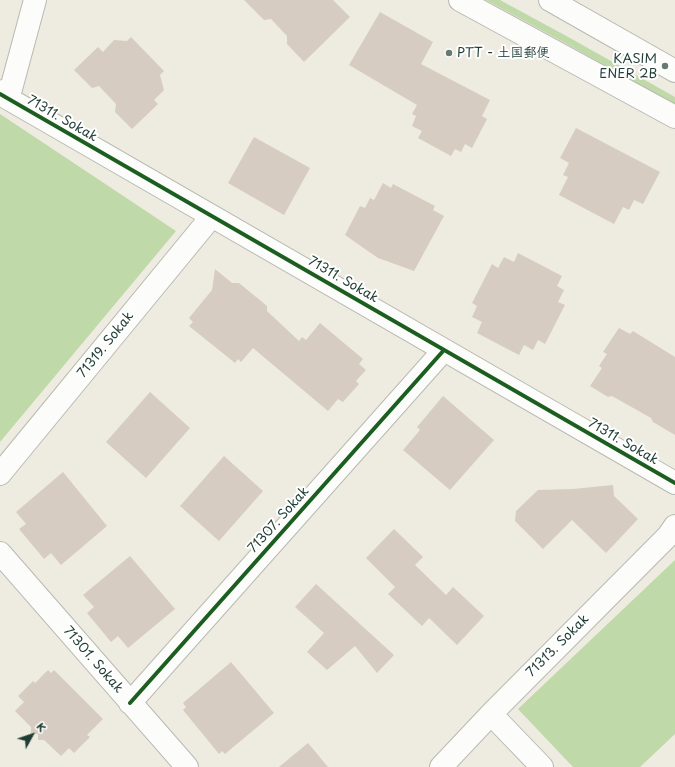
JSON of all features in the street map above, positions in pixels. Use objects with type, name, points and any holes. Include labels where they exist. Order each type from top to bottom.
[{"type":"street","points":[[0,93],[12,89],[35,0]]},
{"type":"street","points":[[460,0],[675,117]]},
{"type":"street","points":[[550,0],[675,71]]},
{"type":"street","name":"71311. Sokak","points":[[0,93],[675,483]]},
{"type":"street","name":"71319. Sokak","points":[[0,474],[212,216]]},
{"type":"street","name":"71307. Sokak","points":[[130,703],[444,350]]},
{"type":"street","name":"71313. Sokak","points":[[441,767],[491,714],[668,536],[675,526]]},
{"type":"street","name":"71301. Sokak","points":[[0,553],[187,767]]},
{"type":"street","points":[[491,714],[542,767]]},
{"type":"green space","points":[[486,0],[500,0],[570,38],[675,97],[675,105],[567,44]]},
{"type":"green space","points":[[0,114],[176,231],[0,442]]},
{"type":"green space","points":[[675,560],[675,734],[640,767],[573,767],[518,709]]},
{"type":"building","points":[[244,0],[333,0],[350,17],[304,62],[287,44],[287,36],[271,19],[264,20]]},
{"type":"building","points":[[380,12],[433,42],[421,64],[490,100],[482,116],[487,119],[472,148],[465,144],[461,152],[455,149],[451,156],[418,138],[422,131],[412,126],[416,116],[412,114],[417,105],[349,65]]},
{"type":"building","points":[[131,37],[164,71],[160,75],[164,90],[154,100],[158,104],[132,129],[115,112],[116,104],[99,86],[92,88],[74,70],[98,47],[103,52],[114,40],[127,41]]},
{"type":"building","points":[[576,128],[660,172],[643,204],[634,200],[629,210],[623,207],[614,224],[559,195],[568,177],[563,175],[569,163],[560,158]]},
{"type":"building","points":[[254,137],[310,168],[284,215],[228,183]]},
{"type":"building","points":[[383,183],[391,188],[393,184],[435,206],[433,210],[444,216],[414,271],[378,258],[345,235],[360,206],[365,208],[370,198],[374,200]]},
{"type":"building","points":[[518,253],[562,276],[557,286],[564,290],[558,302],[565,305],[545,344],[538,340],[533,350],[524,345],[519,355],[477,333],[482,322],[472,317],[477,306],[472,303],[492,264],[498,268],[504,257],[514,262]]},
{"type":"building","points":[[215,269],[232,283],[239,283],[267,306],[267,311],[299,341],[302,337],[306,340],[320,323],[363,359],[359,364],[366,370],[356,381],[359,384],[343,402],[338,399],[328,411],[253,348],[241,362],[238,359],[235,363],[189,326],[193,322],[189,318],[212,290]]},
{"type":"building","points":[[619,328],[630,334],[633,331],[675,357],[675,435],[653,422],[651,418],[612,396],[608,397],[590,386],[602,368],[599,366],[607,354],[603,352]]},
{"type":"building","points":[[150,392],[190,428],[146,478],[106,442]]},
{"type":"building","points":[[443,396],[494,440],[450,490],[403,450],[420,430],[417,427]]},
{"type":"building","points":[[224,456],[263,491],[219,541],[180,506]]},
{"type":"building","points":[[63,472],[107,526],[61,565],[51,553],[44,559],[19,529],[26,524],[16,512]]},
{"type":"building","points":[[613,485],[614,496],[638,519],[606,553],[572,520],[543,549],[515,521],[516,511],[538,490],[573,489]]},
{"type":"building","points":[[394,529],[423,557],[415,565],[446,595],[453,587],[484,616],[457,645],[429,618],[422,626],[388,594],[395,587],[366,558]]},
{"type":"building","points":[[130,556],[175,609],[128,648],[118,636],[111,642],[87,613],[94,607],[83,595]]},
{"type":"building","points":[[316,584],[394,655],[377,673],[355,646],[327,670],[307,652],[324,633],[295,607]]},
{"type":"building","points":[[231,662],[274,713],[225,754],[222,751],[219,754],[183,710],[186,707],[183,703]]},
{"type":"building","points":[[48,670],[51,673],[54,670],[103,719],[87,735],[90,737],[74,753],[69,748],[61,756],[44,740],[38,740],[38,734],[31,734],[31,727],[15,711],[24,702],[18,696],[33,681],[35,683]]},
{"type":"building","points":[[308,743],[328,767],[279,767]]},
{"type":"cycle path","points":[[0,94],[675,483]]},
{"type":"cycle path","points":[[130,703],[444,350]]},
{"type":"place","name":"PTT - 土国郵便","points":[[449,53]]},
{"type":"place","name":"KASIM ENER 2B","points":[[665,66]]}]
